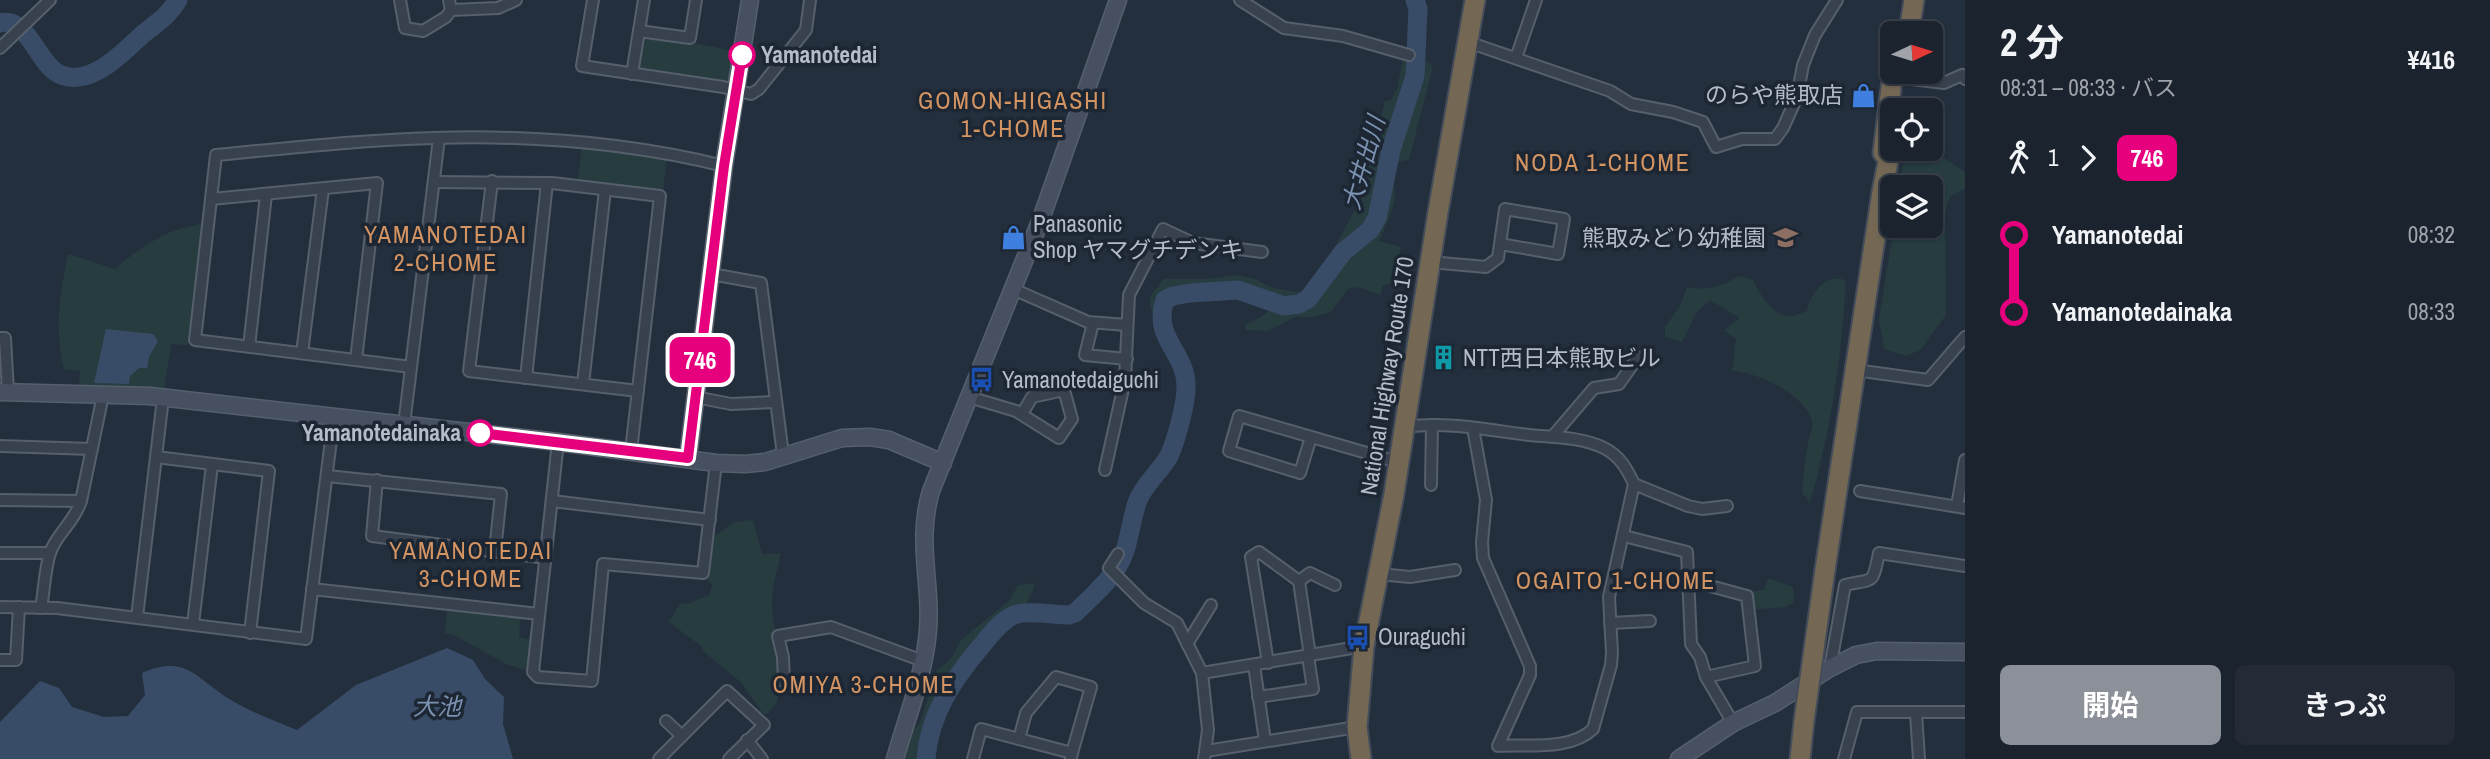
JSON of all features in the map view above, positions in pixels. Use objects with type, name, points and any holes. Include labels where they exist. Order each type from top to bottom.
[{"type":"highway","name":"National Highway Route 170","points":[[1361,759],[1357,727],[1364,646],[1405,427],[1475,0]]},
{"type":"highway","points":[[1900,21],[1903,0]]},
{"type":"highway","points":[[1911,21],[1914,0]]},
{"type":"highway","points":[[1883,175],[1884,144],[1898,84]]},
{"type":"highway","points":[[1800,759],[1825,570],[1880,205]]},
{"type":"street","points":[[0,48],[50,0]]},
{"type":"street","points":[[400,0],[405,29],[423,31],[446,17],[450,5],[498,8],[516,0]]},
{"type":"street","points":[[593,0],[582,66],[751,94],[759,89],[806,30],[810,0]]},
{"type":"street","points":[[632,74],[644,0]]},
{"type":"street","points":[[639,31],[690,38],[696,0]]},
{"type":"street","points":[[688,458],[724,166],[750,0]]},
{"type":"street","points":[[895,759],[927,639],[924,514],[1041,219],[1118,0]]},
{"type":"street","points":[[1240,0],[1284,28],[1343,36],[1409,55]]},
{"type":"street","points":[[1516,58],[1536,0]]},
{"type":"street","points":[[1468,42],[1610,90],[1631,104],[1673,112],[1703,122],[1716,147],[1742,139],[1775,139],[1797,97],[1803,65],[1815,34],[1837,0]]},
{"type":"street","points":[[1943,83],[1964,76]]},
{"type":"street","points":[[411,367],[195,340],[216,155],[439,138],[582,144],[646,151],[724,166]]},
{"type":"street","points":[[404,425],[439,138]]},
{"type":"street","points":[[492,181],[469,371],[638,391]]},
{"type":"street","points":[[435,182],[547,183],[660,196],[631,451]]},
{"type":"street","points":[[211,199],[377,183],[356,360]]},
{"type":"street","points":[[526,378],[547,183]]},
{"type":"street","points":[[302,353],[323,189]]},
{"type":"street","points":[[583,384],[605,190]]},
{"type":"street","points":[[249,347],[266,195]]},
{"type":"street","points":[[1430,262],[1486,267],[1498,258],[1500,244],[1505,209],[1563,219],[1558,254],[1500,244]]},
{"type":"street","points":[[1105,470],[1125,380],[1129,295],[1163,229],[1193,243],[1262,252]]},
{"type":"street","points":[[711,274],[761,283],[783,455]]},
{"type":"street","points":[[1013,289],[1093,323],[1127,325]]},
{"type":"street","points":[[1093,323],[1085,355],[1127,359]]},
{"type":"street","points":[[1854,370],[1928,380],[1965,337]]},
{"type":"street","points":[[0,338],[5,338],[4,392],[163,398],[558,442],[716,463],[755,463],[842,438],[870,437],[889,440],[943,463]]},
{"type":"street","points":[[1552,437],[1594,388],[1619,384],[1638,356]]},
{"type":"street","points":[[970,397],[1022,414],[1059,438],[1072,419],[1064,390],[1032,397],[1022,414]]},
{"type":"street","points":[[41,608],[50,553],[58,537],[76,516],[81,501],[103,395]]},
{"type":"street","points":[[695,397],[731,404],[775,402]]},
{"type":"street","points":[[138,617],[163,398]]},
{"type":"street","points":[[1311,437],[1300,472],[1228,451],[1240,415],[1398,462]]},
{"type":"street","points":[[0,607],[138,617],[306,639],[334,416]]},
{"type":"street","points":[[1405,427],[1432,425],[1473,428],[1552,437],[1603,448],[1623,463],[1634,484],[1609,597],[1611,665],[1593,729],[1570,742],[1498,746],[1530,675],[1530,666],[1483,558],[1486,500],[1473,428]]},
{"type":"street","points":[[1431,485],[1432,425]]},
{"type":"street","points":[[558,442],[533,672],[538,677],[592,681],[603,564],[703,573],[716,463]]},
{"type":"street","points":[[0,446],[92,449]]},
{"type":"street","points":[[156,457],[269,471],[250,633]]},
{"type":"street","points":[[1860,491],[1961,507],[1965,460]]},
{"type":"street","points":[[193,624],[212,465]]},
{"type":"street","points":[[327,476],[501,494],[495,551]]},
{"type":"street","points":[[377,480],[372,536],[546,558]]},
{"type":"street","points":[[1634,484],[1688,506],[1702,509],[1727,506]]},
{"type":"street","points":[[0,500],[81,501]]},
{"type":"street","points":[[552,501],[710,520]]},
{"type":"street","points":[[1624,536],[1687,552],[1691,644],[1700,657],[1706,677],[1733,723]]},
{"type":"street","points":[[1258,697],[1313,689],[1299,581],[1259,552],[1251,557],[1268,663]]},
{"type":"street","points":[[0,553],[50,553]]},
{"type":"street","points":[[1830,668],[1845,585],[1869,582],[1874,577],[1880,553],[1965,566]]},
{"type":"street","points":[[1118,554],[1113,572],[1144,603],[1177,623],[1202,673],[1208,730],[1205,755],[1265,741],[1357,727]]},
{"type":"street","points":[[1379,574],[1410,577],[1455,570]]},
{"type":"street","points":[[1299,581],[1310,573],[1335,585]]},
{"type":"street","points":[[1688,580],[1747,596],[1755,666],[1706,677]]},
{"type":"street","points":[[312,589],[539,614]]},
{"type":"street","points":[[1187,644],[1212,605]]},
{"type":"street","points":[[0,660],[16,660],[19,607]]},
{"type":"street","points":[[1610,623],[1650,621]]},
{"type":"street","points":[[784,682],[783,657],[778,636],[831,627],[923,661]]},
{"type":"street","points":[[1202,673],[1364,646]]},
{"type":"street","points":[[1681,759],[1733,723],[1856,656],[1878,651],[1965,652]]},
{"type":"street","points":[[1254,665],[1265,741]]},
{"type":"street","points":[[973,759],[981,729],[1019,738],[1071,756],[1091,687],[1056,677],[1026,713],[1019,738]]},
{"type":"street","points":[[659,759],[727,691],[764,725],[729,759]]},
{"type":"street","points":[[1844,759],[1857,712],[1965,712]]},
{"type":"street","points":[[1916,713],[1919,759]]},
{"type":"street","points":[[666,721],[681,736]]},
{"type":"street","points":[[747,740],[762,759]]},
{"type":"green space","points":[[639,31],[690,38],[694,43],[734,51],[730,77],[723,87],[632,74]]},
{"type":"green space","points":[[1409,55],[1423,59],[1433,66],[1409,160],[1393,163],[1395,198],[1379,241],[1401,247],[1395,282],[1382,286],[1381,295],[1358,287],[1348,289],[1331,312],[1314,317],[1295,317],[1268,331],[1246,330],[1245,325],[1271,309],[1274,299],[1229,287],[1171,294],[1162,303],[1158,322],[1151,309],[1150,300],[1164,279],[1209,279],[1237,275],[1255,279],[1272,288],[1298,292],[1310,288],[1322,272],[1360,200],[1385,101],[1391,100],[1397,89],[1403,58]]},
{"type":"green space","points":[[582,144],[667,155],[663,191],[660,196],[577,186]]},
{"type":"green space","points":[[1943,158],[1965,172],[1965,189],[1950,196],[1945,213],[1946,315],[1921,349],[1907,356],[1884,349],[1879,319],[1892,238],[1943,238],[1943,175],[1902,175],[1904,161],[1943,161]]},
{"type":"green space","points":[[208,221],[195,340],[187,345],[171,344],[163,398],[78,394],[80,371],[64,369],[59,340],[61,297],[68,254],[115,269],[160,237]]},
{"type":"green space","points":[[1738,276],[1753,280],[1774,310],[1789,316],[1807,310],[1816,291],[1827,282],[1833,279],[1846,281],[1834,393],[1810,503],[1802,493],[1812,422],[1808,412],[1791,394],[1767,380],[1732,371],[1736,339],[1724,330],[1740,318],[1710,300],[1696,313],[1682,342],[1665,337],[1665,327],[1680,306],[1687,287],[1714,287]]},
{"type":"green space","points":[[753,520],[762,554],[781,553],[772,602],[780,662],[779,693],[775,705],[767,714],[763,714],[742,683],[704,652],[701,646],[669,622],[680,603],[687,604],[709,595],[712,585],[707,579],[711,538],[735,522]]},
{"type":"green space","points":[[1768,578],[1793,587],[1794,602],[1787,607],[1748,610],[1747,592],[1764,590]]},
{"type":"green space","points":[[1035,583],[1023,610],[991,631],[976,647],[949,686],[925,743],[936,759],[904,759],[910,735],[920,722],[937,670],[950,660],[961,640],[1010,600],[1018,585]]},
{"type":"green space","points":[[448,603],[521,611],[519,637],[536,641],[533,672],[508,665],[454,635],[445,633]]},
{"type":"water","points":[[106,329],[153,334],[158,341],[149,357],[147,368],[139,368],[130,376],[129,384],[94,383]]},
{"type":"water","name":"大池","points":[[447,648],[473,660],[485,679],[504,697],[503,724],[513,759],[0,759],[0,722],[40,681],[59,688],[72,707],[104,717],[128,716],[145,695],[142,673],[170,666],[181,667],[239,704],[297,730],[356,685]]},
{"type":"waterway","points":[[0,23],[18,26],[44,60],[59,74],[82,77],[116,59],[162,19],[178,0]]},
{"type":"waterway","name":"大井出川","points":[[926,759],[932,727],[945,697],[962,670],[997,628],[1010,617],[1019,614],[1075,613],[1104,585],[1118,566],[1138,500],[1172,449],[1185,400],[1184,373],[1163,324],[1165,300],[1190,293],[1238,290],[1284,306],[1299,304],[1308,299],[1343,252],[1370,230],[1377,218],[1391,150],[1415,76],[1418,9],[1415,0]]},
{"type":"bus line","name":"746","points":[[480,433],[688,458],[724,166],[742,55]]},
{"type":"place","name":"Yamanotedai","points":[[742,55]]},
{"type":"place","name":"のらや熊取店","points":[[1863,95]]},
{"type":"place","name":"Panasonic Shop ヤマグチデンキ","points":[[1013,237]]},
{"type":"place","name":"熊取みどり幼稚園","points":[[1786,238]]},
{"type":"place","name":"NTT西日本熊取ビル","points":[[1443,358]]},
{"type":"place","name":"Yamanotedaiguchi","points":[[982,380]]},
{"type":"place","name":"Yamanotedainaka","points":[[480,433]]},
{"type":"place","name":"Ouraguchi","points":[[1358,637]]},
{"type":"district","name":"GOMON-HIGASHI 1-CHOME","points":[[1013,115]]},
{"type":"district","name":"NODA 1-CHOME","points":[[1603,163]]},
{"type":"district","name":"YAMANOTEDAI 2-CHOME","points":[[446,249]]},
{"type":"district","name":"YAMANOTEDAI 3-CHOME","points":[[471,565]]},
{"type":"district","name":"OGAITO 1-CHOME","points":[[1616,581]]},
{"type":"district","name":"OMIYA 3-CHOME","points":[[864,685]]}]
